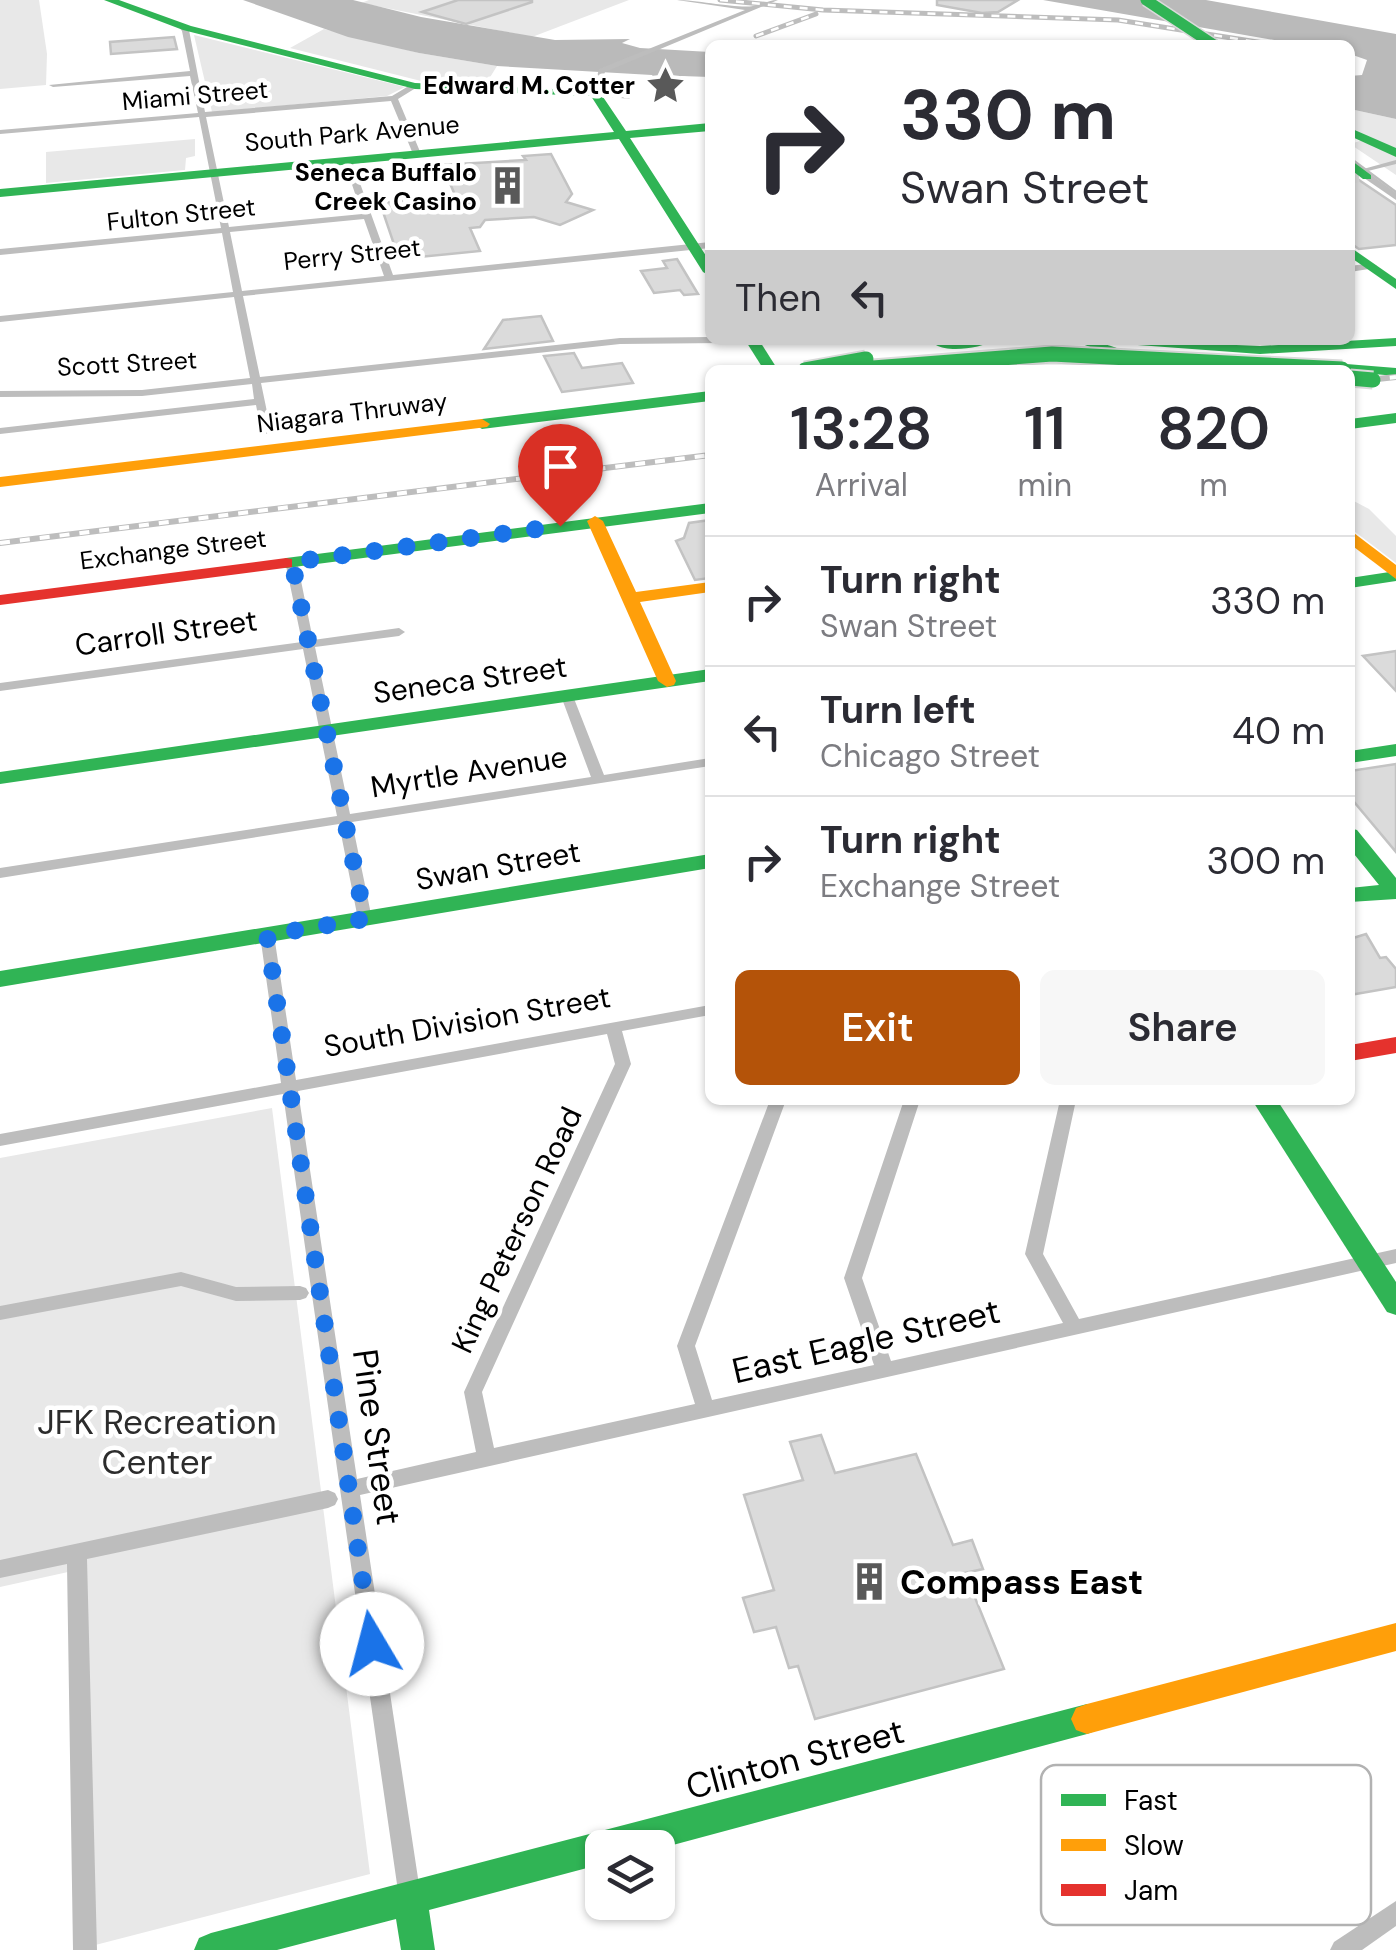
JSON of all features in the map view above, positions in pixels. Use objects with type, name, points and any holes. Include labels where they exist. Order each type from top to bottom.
[{"type":"main road","points":[[108,0],[181,26],[415,86],[447,90],[596,85],[622,135],[702,246]]},
{"type":"main road","points":[[1136,0],[1196,40]]},
{"type":"main road","points":[[1146,0],[1206,40]]},
{"type":"main road","name":"South Park Avenue","points":[[0,193],[705,127]]},
{"type":"main road","points":[[1355,138],[1396,158]]},
{"type":"main road","points":[[1361,267],[1396,261]]},
{"type":"main road","points":[[1361,267],[1396,285]]},
{"type":"main road","points":[[1166,345],[1224,352],[1316,351],[1396,342]]},
{"type":"main road","points":[[830,365],[930,345]]},
{"type":"main road","points":[[1095,345],[1138,365]]},
{"type":"main road","points":[[1229,345],[1310,365]]},
{"type":"main road","points":[[892,365],[1052,354],[1194,365]]},
{"type":"main road","points":[[1046,365],[1095,365]]},
{"type":"main road","points":[[1362,378],[1396,372]]},
{"type":"main road","name":"Niagara Thruway","points":[[0,482],[64,469],[705,386]]},
{"type":"main road","name":"Niagara Thruway","points":[[0,471],[64,469],[705,397]]},
{"type":"main road","points":[[1355,423],[1396,418]]},
{"type":"main road","name":"Exchange Street","points":[[0,600],[705,509]]},
{"type":"main road","points":[[594,521],[667,681]]},
{"type":"main road","points":[[1355,539],[1391,571]]},
{"type":"main road","points":[[1355,546],[1391,571]]},
{"type":"main road","points":[[1355,582],[1391,571]]},
{"type":"main road","points":[[630,598],[705,588]]},
{"type":"main road","name":"Seneca Street","points":[[0,778],[705,676]]},
{"type":"main road","points":[[1355,756],[1396,750]]},
{"type":"main road","points":[[1355,840],[1396,891]]},
{"type":"main road","name":"Swan Street","points":[[0,979],[705,862]]},
{"type":"main road","points":[[1355,895],[1396,891]]},
{"type":"main road","points":[[1355,1052],[1396,1044]]},
{"type":"main road","points":[[1267,1105],[1396,1304]]},
{"type":"main road","name":"Clinton Street","points":[[211,1950],[1396,1637]]},
{"type":"main road","name":"Pine Street","points":[[410,1898],[418,1950]]},
{"type":"street","points":[[680,0],[753,9]]},
{"type":"street","points":[[596,85],[662,45],[775,0]]},
{"type":"street","points":[[181,26],[194,73],[266,431]]},
{"type":"street","points":[[52,85],[194,73]]},
{"type":"street","points":[[596,85],[627,97]]},
{"type":"street","points":[[415,86],[394,98],[417,154]]},
{"type":"street","name":"Miami Street","points":[[0,132],[394,98]]},
{"type":"street","points":[[1359,172],[1396,158]]},
{"type":"street","points":[[348,161],[389,278]]},
{"type":"street","points":[[1359,172],[1396,198]]},
{"type":"street","name":"Fulton Street","points":[[0,252],[367,216]]},
{"type":"street","name":"Perry Street","points":[[0,319],[702,246]]},
{"type":"street","name":"Scott Street","points":[[0,394],[142,394],[593,344],[705,341]]},
{"type":"street","points":[[0,431],[260,401]]},
{"type":"street","points":[[292,562],[365,919]]},
{"type":"street","name":"Carroll Street","points":[[0,687],[399,632]]},
{"type":"street","points":[[567,696],[599,780]]},
{"type":"street","name":"Myrtle Avenue","points":[[0,873],[705,763]]},
{"type":"street","name":"Pine Street","points":[[267,935],[410,1898]]},
{"type":"street","name":"South Division Street","points":[[0,1140],[705,1011]]},
{"type":"street","name":"King Peterson Road","points":[[487,1458],[473,1392],[623,1064],[613,1026]]},
{"type":"street","points":[[706,1410],[686,1346],[776,1105]]},
{"type":"street","points":[[885,1370],[853,1278],[910,1105]]},
{"type":"street","points":[[1067,1105],[1034,1254],[1075,1328]]},
{"type":"street","name":"East Eagle Street","points":[[349,1489],[1396,1256]]},
{"type":"street","points":[[0,1313],[181,1279],[236,1294],[300,1293]]},
{"type":"street","points":[[0,1569],[328,1499]]},
{"type":"street","points":[[77,1552],[86,1950]]},
{"type":"street","points":[[1342,1950],[1396,1912]]},
{"type":"green space","points":[[0,0],[39,0],[47,54],[46,85],[0,89]]},
{"type":"green space","points":[[629,0],[532,37],[361,3]]},
{"type":"green space","points":[[324,29],[419,53],[497,66],[484,87],[433,84],[290,48]]},
{"type":"green space","points":[[194,35],[405,87],[387,96],[212,112]]},
{"type":"green space","points":[[1355,110],[1396,119],[1396,175],[1355,147],[1355,142],[1363,140],[1355,134]]},
{"type":"green space","points":[[195,139],[195,156],[186,158],[185,170],[46,183],[46,152]]},
{"type":"green space","points":[[1355,502],[1369,509],[1396,536],[1396,563],[1355,532]]},
{"type":"green space","name":"JFK Recreation Center","points":[[272,1108],[370,1874],[76,1950],[68,1572],[0,1587],[0,1158]]},
{"type":"shaded area","points":[[243,0],[353,0],[421,17],[555,40],[630,39],[622,43],[640,48],[705,52],[705,77],[681,76],[675,93],[664,93],[652,75],[497,66],[348,37]]},
{"type":"shaded area","points":[[1043,0],[1206,0],[1396,34],[1396,119],[1355,110],[1355,76],[1362,75],[1367,60],[1355,56],[1355,40],[1274,40]]},
{"type":"building","points":[[458,0],[532,2],[466,24],[422,12]]},
{"type":"building","points":[[937,0],[1018,0],[998,12],[982,13],[937,5]]},
{"type":"building","points":[[174,37],[177,49],[111,54],[110,42]]},
{"type":"building","points":[[551,154],[572,194],[566,202],[593,210],[560,225],[534,217],[485,220],[480,227],[470,228],[480,251],[399,259],[380,203],[455,195],[442,165],[526,160],[523,156]]},
{"type":"building","points":[[1355,177],[1396,205],[1396,245],[1355,246]]},
{"type":"building","points":[[677,259],[698,294],[684,295],[680,290],[654,293],[641,271],[667,268],[663,261]]},
{"type":"building","points":[[541,316],[553,341],[484,349],[503,320]]},
{"type":"building","points":[[574,353],[582,368],[622,363],[633,383],[562,392],[544,356]]},
{"type":"building","points":[[705,521],[705,579],[695,580],[676,541],[684,538],[689,523]]},
{"type":"building","points":[[1396,651],[1396,691],[1363,656]]},
{"type":"building","points":[[1396,764],[1396,852],[1355,803],[1355,770]]},
{"type":"building","points":[[1366,934],[1380,958],[1386,957],[1396,969],[1396,987],[1355,994],[1355,937]]},
{"type":"building","name":"Compass East","points":[[821,1435],[835,1473],[916,1454],[953,1545],[972,1540],[983,1569],[965,1573],[1004,1669],[815,1719],[798,1666],[789,1668],[776,1627],[754,1632],[743,1598],[774,1590],[744,1495],[803,1480],[790,1442]]},
{"type":"tunnel","points":[[1355,177],[1359,177]]},
{"type":"tram line","points":[[1355,162],[1396,192]]},
{"type":"railway","points":[[720,0],[823,10],[1118,20],[1244,40]]},
{"type":"railway","points":[[756,36],[816,14]]},
{"type":"railway","points":[[1355,381],[1396,377]]},
{"type":"railway","points":[[0,543],[705,456]]},
{"type":"traffic: fast","points":[[109,0],[187,28],[415,86],[595,93],[705,264]]},
{"type":"traffic: fast","points":[[1146,0],[1206,40]]},
{"type":"traffic: fast","points":[[0,193],[705,127]]},
{"type":"traffic: fast","points":[[1355,134],[1396,153]]},
{"type":"traffic: fast","points":[[1355,167],[1367,176]]},
{"type":"traffic: fast","points":[[1355,255],[1396,285]]},
{"type":"traffic: fast","points":[[1355,344],[1396,342]]},
{"type":"traffic: fast","points":[[755,345],[768,365]]},
{"type":"traffic: fast","points":[[1095,345],[1138,365]]},
{"type":"traffic: fast","points":[[1192,345],[1260,350],[1345,345]]},
{"type":"traffic: fast","points":[[911,365],[1052,354],[1265,365]]},
{"type":"traffic: fast","points":[[833,365],[866,359]]},
{"type":"traffic: fast","points":[[1355,369],[1396,372]]},
{"type":"traffic: fast","points":[[1355,378],[1373,380]]},
{"type":"traffic: fast","points":[[482,424],[705,397]]},
{"type":"traffic: fast","points":[[1355,423],[1396,418]]},
{"type":"traffic: fast","points":[[286,563],[705,509]]},
{"type":"traffic: fast","points":[[1355,582],[1396,576]]},
{"type":"traffic: fast","points":[[0,778],[705,676]]},
{"type":"traffic: fast","points":[[1355,756],[1396,750]]},
{"type":"traffic: fast","points":[[1355,841],[1396,892]]},
{"type":"traffic: fast","points":[[0,979],[705,862]]},
{"type":"traffic: fast","points":[[1355,895],[1395,891]]},
{"type":"traffic: fast","points":[[1267,1105],[1396,1304]]},
{"type":"traffic: fast","points":[[410,1898],[1087,1719]]},
{"type":"traffic: fast","points":[[211,1950],[410,1898],[418,1950]]},
{"type":"traffic: slow","points":[[0,482],[482,424]]},
{"type":"traffic: slow","points":[[595,521],[667,681]]},
{"type":"traffic: slow","points":[[1355,539],[1396,574]]},
{"type":"traffic: slow","points":[[631,598],[705,588]]},
{"type":"traffic: slow","points":[[1087,1719],[1396,1637]]},
{"type":"traffic: jam","points":[[0,600],[286,563]]},
{"type":"traffic: jam","points":[[1355,1052],[1396,1045]]},
{"type":"place","name":"Edward M. Cotter","points":[[665,85]]},
{"type":"place","name":"Seneca Buffalo Creek Casino","points":[[507,186]]},
{"type":"place","name":"Compass East","points":[[870,1582]]},
{"type":"route","points":[[372,1644],[267,935],[365,919],[292,562],[560,526]]}]
